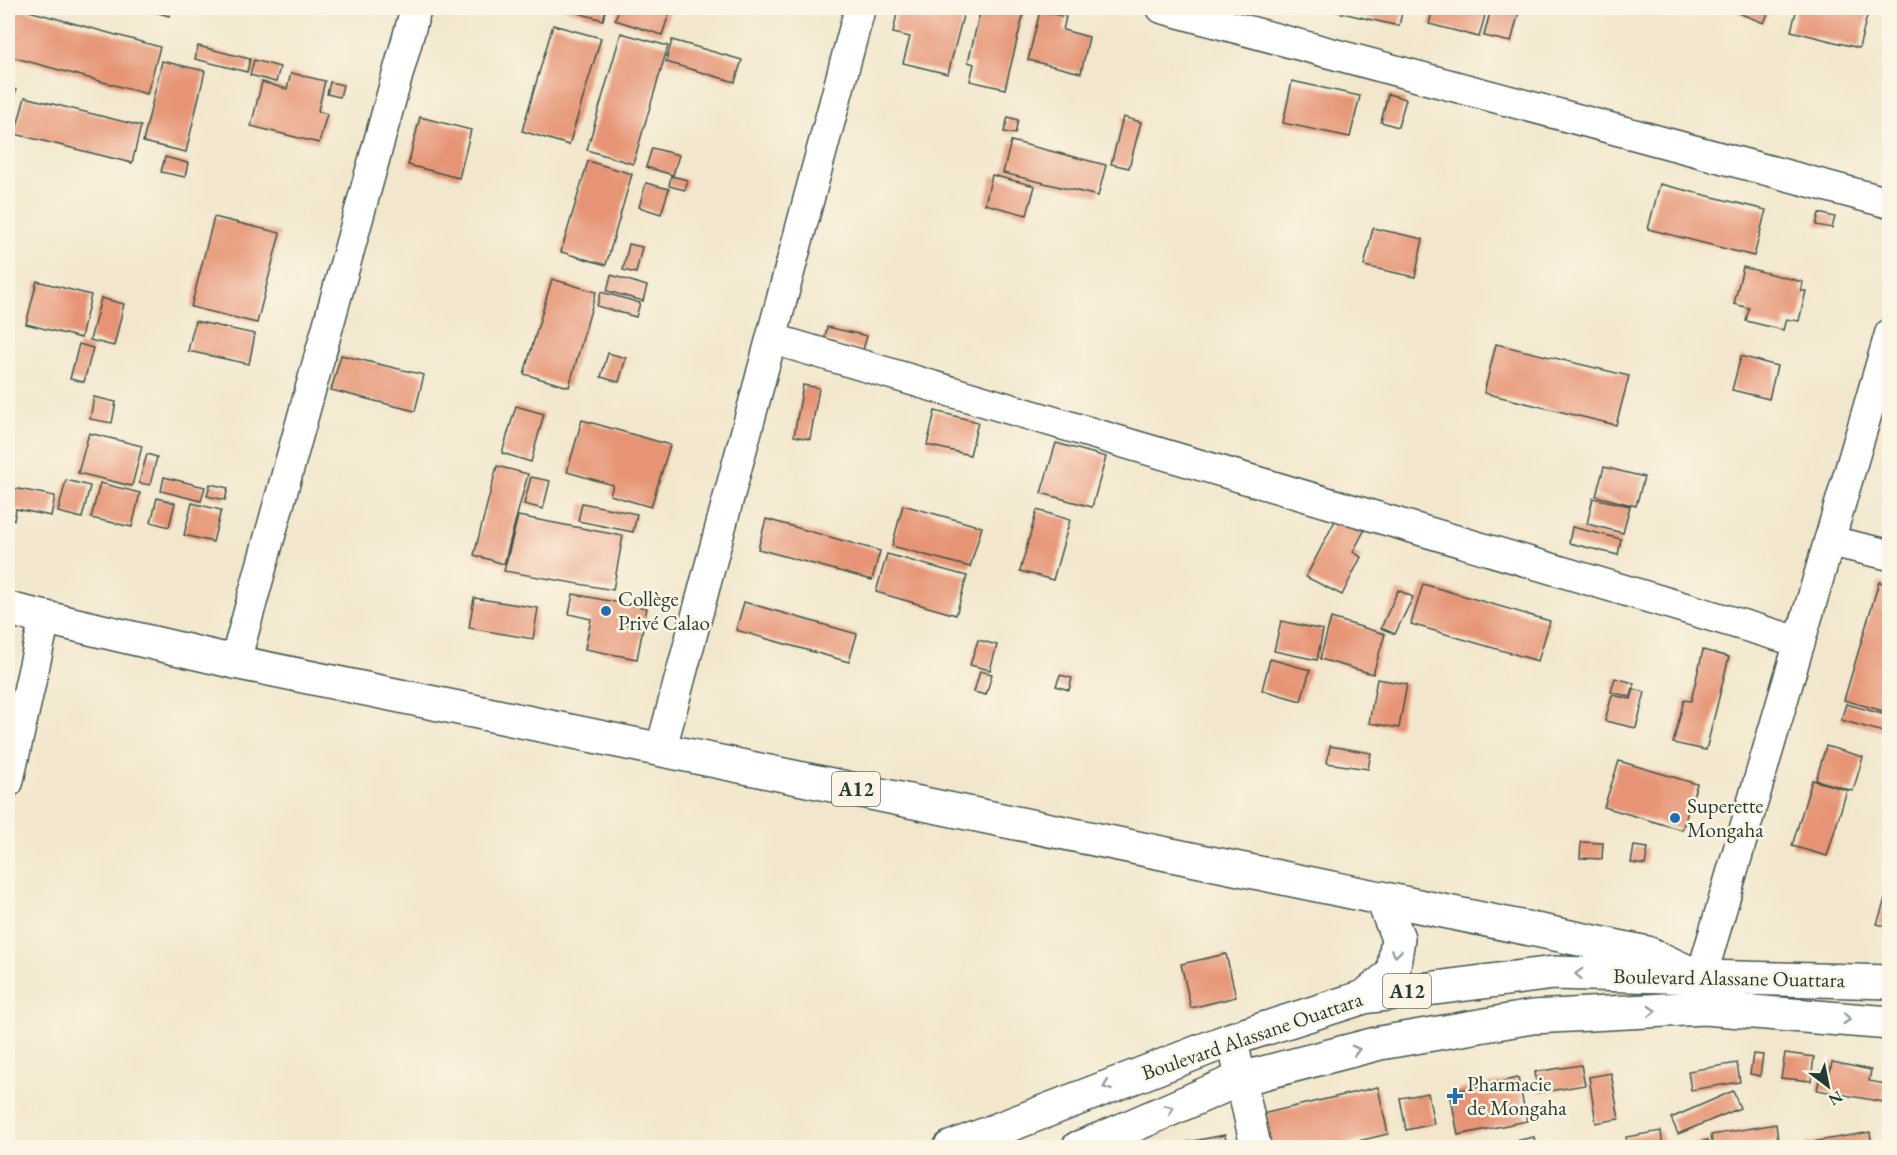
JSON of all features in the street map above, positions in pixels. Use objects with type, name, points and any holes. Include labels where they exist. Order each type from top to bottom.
[{"type":"main road","name":"A12","points":[[8,609],[235,662],[1647,953],[1703,993]]},
{"type":"main road","points":[[1364,997],[1393,974],[1398,938],[1382,898]]},
{"type":"main road","name":"Boulevard Alassane Ouattara","points":[[950,1148],[1232,1039],[1364,997],[1554,973],[1703,993],[1890,1023]]},
{"type":"main road","name":"Boulevard Alassane Ouattara","points":[[1077,1148],[1240,1079],[1380,1043],[1532,1017],[1703,993],[1890,982]]},
{"type":"street","points":[[235,662],[416,8]]},
{"type":"street","points":[[661,749],[773,339],[860,8]]},
{"type":"street","points":[[1162,8],[1890,203]]},
{"type":"street","points":[[1703,993],[1800,642],[1890,334]]},
{"type":"street","points":[[773,339],[1800,642]]},
{"type":"street","points":[[1829,541],[1890,555]]},
{"type":"street","points":[[8,782],[45,618]]},
{"type":"street","points":[[1232,1039],[1256,1148]]},
{"type":"building","points":[[8,8],[18,8],[160,47],[147,94],[8,56]]},
{"type":"building","points":[[142,8],[171,8],[169,16]]},
{"type":"building","points":[[561,8],[606,8],[603,20]]},
{"type":"building","points":[[619,8],[671,8],[662,35],[615,20]]},
{"type":"building","points":[[898,8],[965,8],[948,74],[903,63],[910,37],[893,33]]},
{"type":"building","points":[[981,8],[990,10],[990,8],[1025,8],[1005,89],[970,81],[974,64],[968,62]]},
{"type":"building","points":[[1333,8],[1403,8],[1399,26],[1333,11]]},
{"type":"building","points":[[1433,8],[1487,8],[1479,37],[1429,24]]},
{"type":"building","points":[[1491,8],[1520,8],[1511,42],[1484,36]]},
{"type":"building","points":[[1738,8],[1770,8],[1764,23],[1736,12]]},
{"type":"building","points":[[1797,8],[1869,8],[1859,48],[1791,31]]},
{"type":"building","points":[[1040,11],[1066,17],[1063,30],[1089,37],[1081,73],[1028,60]]},
{"type":"building","points":[[553,25],[601,38],[569,145],[522,131]]},
{"type":"building","points":[[621,33],[668,46],[633,164],[587,150]]},
{"type":"building","points":[[672,40],[742,60],[735,82],[666,62]]},
{"type":"building","points":[[198,46],[250,59],[247,72],[195,59]]},
{"type":"building","points":[[254,60],[280,67],[276,82],[250,75]]},
{"type":"building","points":[[162,61],[205,71],[186,152],[143,142]]},
{"type":"building","points":[[291,73],[325,81],[318,111],[327,114],[319,143],[251,126],[262,82],[287,89]]},
{"type":"building","points":[[1292,81],[1360,96],[1350,137],[1283,123]]},
{"type":"building","points":[[330,82],[343,85],[340,97],[327,94]]},
{"type":"building","points":[[8,87],[16,90],[8,117]]},
{"type":"building","points":[[1388,94],[1406,99],[1398,127],[1381,122]]},
{"type":"building","points":[[25,97],[141,126],[132,163],[15,134]]},
{"type":"building","points":[[420,117],[471,130],[459,178],[408,165]]},
{"type":"building","points":[[1008,117],[1018,120],[1015,134],[1004,132]]},
{"type":"building","points":[[1123,117],[1141,122],[1129,168],[1111,164]]},
{"type":"building","points":[[1011,141],[1106,165],[1098,196],[1003,173]]},
{"type":"building","points":[[652,148],[679,155],[673,175],[646,167]]},
{"type":"building","points":[[165,157],[188,163],[185,177],[161,172]]},
{"type":"building","points":[[588,161],[632,174],[606,265],[561,252]]},
{"type":"building","points":[[992,175],[1035,186],[1027,215],[985,204]]},
{"type":"building","points":[[671,176],[688,180],[685,190],[669,186]]},
{"type":"building","points":[[646,183],[669,189],[661,214],[639,207]]},
{"type":"building","points":[[1660,184],[1766,210],[1754,256],[1648,229]]},
{"type":"building","points":[[1819,213],[1835,217],[1832,228],[1816,225]]},
{"type":"building","points":[[214,217],[280,233],[257,323],[191,307]]},
{"type":"building","points":[[1373,228],[1423,239],[1415,277],[1364,266]]},
{"type":"building","points":[[629,244],[642,247],[636,273],[623,270]]},
{"type":"building","points":[[1743,267],[1803,282],[1801,291],[1806,291],[1799,321],[1786,319],[1783,330],[1746,321],[1749,308],[1734,304]]},
{"type":"building","points":[[611,275],[647,286],[643,301],[607,291]]},
{"type":"building","points":[[552,279],[596,292],[569,387],[524,374]]},
{"type":"building","points":[[37,281],[91,295],[81,338],[26,324]]},
{"type":"building","points":[[601,292],[640,303],[636,317],[597,306]]},
{"type":"building","points":[[101,298],[124,304],[114,346],[90,340]]},
{"type":"building","points":[[195,321],[255,334],[249,364],[188,351]]},
{"type":"building","points":[[827,327],[867,336],[863,350],[824,341]]},
{"type":"building","points":[[79,344],[93,348],[84,382],[70,379]]},
{"type":"building","points":[[1496,344],[1629,376],[1616,425],[1484,393]]},
{"type":"building","points":[[608,353],[626,358],[619,382],[601,377]]},
{"type":"building","points":[[341,355],[424,375],[415,411],[331,390]]},
{"type":"building","points":[[1741,356],[1777,366],[1769,399],[1732,390]]},
{"type":"building","points":[[803,385],[819,388],[810,439],[794,436]]},
{"type":"building","points":[[94,397],[116,402],[112,423],[90,419]]},
{"type":"building","points":[[516,406],[544,414],[531,462],[502,453]]},
{"type":"building","points":[[935,411],[978,422],[970,455],[927,445]]},
{"type":"building","points":[[582,420],[670,445],[651,507],[610,495],[613,485],[567,472]]},
{"type":"building","points":[[89,433],[142,446],[132,486],[78,473]]},
{"type":"building","points":[[1056,443],[1106,457],[1092,507],[1041,493]]},
{"type":"building","points":[[147,454],[157,457],[150,485],[139,483]]},
{"type":"building","points":[[497,466],[528,474],[504,564],[474,555]]},
{"type":"building","points":[[1604,467],[1644,477],[1636,506],[1596,496]]},
{"type":"building","points":[[164,477],[205,487],[201,501],[161,491]]},
{"type":"building","points":[[531,477],[550,481],[543,509],[524,504]]},
{"type":"building","points":[[66,480],[90,486],[82,518],[58,512]]},
{"type":"building","points":[[100,483],[140,493],[132,527],[91,518]]},
{"type":"building","points":[[210,484],[228,488],[225,500],[207,496]]},
{"type":"building","points":[[8,487],[55,496],[51,516],[16,509],[14,520],[8,519]]},
{"type":"building","points":[[157,498],[175,503],[169,527],[151,522]]},
{"type":"building","points":[[1593,498],[1630,506],[1623,533],[1587,524]]},
{"type":"building","points":[[192,503],[221,510],[213,542],[184,535]]},
{"type":"building","points":[[582,503],[637,514],[633,532],[578,521]]},
{"type":"building","points":[[903,505],[982,527],[970,567],[892,546]]},
{"type":"building","points":[[1037,510],[1070,520],[1053,580],[1020,571]]},
{"type":"building","points":[[1338,515],[1365,529],[1353,552],[1361,557],[1342,595],[1306,577]]},
{"type":"building","points":[[518,516],[623,536],[613,590],[504,571]]},
{"type":"building","points":[[766,519],[880,551],[872,580],[758,549]]},
{"type":"building","points":[[1572,527],[1621,539],[1618,555],[1569,543]]},
{"type":"building","points":[[887,554],[967,576],[956,615],[876,592]]},
{"type":"building","points":[[1879,582],[1890,585],[1890,713],[1844,700]]},
{"type":"building","points":[[1423,584],[1550,621],[1538,661],[1411,624]]},
{"type":"building","points":[[1398,590],[1413,597],[1395,634],[1381,628]]},
{"type":"building","points":[[573,594],[647,608],[637,659],[585,649],[591,619],[569,614]]},
{"type":"building","points":[[474,598],[538,608],[533,639],[469,628]]},
{"type":"building","points":[[744,602],[857,634],[849,662],[736,630]]},
{"type":"building","points":[[1331,618],[1385,634],[1373,674],[1320,659]]},
{"type":"building","points":[[1281,621],[1323,630],[1317,660],[1274,651]]},
{"type":"building","points":[[978,640],[997,645],[990,670],[970,665]]},
{"type":"building","points":[[1703,650],[1729,657],[1706,750],[1673,743],[1684,700],[1691,701]]},
{"type":"building","points":[[1270,659],[1310,670],[1301,701],[1262,690]]},
{"type":"building","points":[[980,671],[992,674],[986,695],[974,692]]},
{"type":"building","points":[[1060,675],[1072,678],[1069,690],[1056,686]]},
{"type":"building","points":[[1615,678],[1634,683],[1631,697],[1611,692]]},
{"type":"building","points":[[1377,679],[1407,684],[1399,728],[1369,723]]},
{"type":"building","points":[[1634,689],[1645,692],[1636,728],[1605,721],[1612,695],[1631,699]]},
{"type":"building","points":[[1846,704],[1890,716],[1890,734],[1841,720]]},
{"type":"building","points":[[1330,746],[1371,753],[1368,769],[1327,763]]},
{"type":"building","points":[[1826,746],[1863,757],[1853,791],[1816,780]]},
{"type":"building","points":[[1619,761],[1697,784],[1682,830],[1604,807]]},
{"type":"building","points":[[1812,780],[1847,790],[1827,856],[1792,846]]},
{"type":"building","points":[[1581,842],[1603,843],[1602,859],[1580,858]]},
{"type":"building","points":[[1634,846],[1648,848],[1645,865],[1631,863]]},
{"type":"building","points":[[1885,899],[1890,900],[1889,927],[1877,924]]},
{"type":"building","points":[[1226,954],[1236,997],[1191,1008],[1181,964]]},
{"type":"building","points":[[1785,1053],[1814,1057],[1811,1081],[1781,1078]]},
{"type":"building","points":[[1753,1054],[1763,1055],[1760,1076],[1750,1074]]},
{"type":"building","points":[[1832,1062],[1871,1070],[1869,1081],[1886,1084],[1883,1102],[1817,1090],[1821,1071],[1830,1072]]},
{"type":"building","points":[[1737,1063],[1740,1082],[1691,1090],[1688,1071]]},
{"type":"building","points":[[1581,1065],[1585,1085],[1538,1093],[1535,1072]]},
{"type":"building","points":[[1611,1073],[1619,1119],[1596,1123],[1589,1077]]},
{"type":"building","points":[[1518,1078],[1527,1121],[1458,1135],[1450,1092]]},
{"type":"building","points":[[1378,1087],[1388,1134],[1329,1148],[1269,1148],[1262,1114]]},
{"type":"building","points":[[1733,1091],[1740,1108],[1678,1134],[1671,1118]]},
{"type":"building","points":[[1428,1093],[1434,1124],[1406,1130],[1400,1098]]},
{"type":"building","points":[[1776,1124],[1778,1140],[1735,1148],[1713,1148],[1711,1135]]},
{"type":"building","points":[[1661,1131],[1663,1148],[1628,1148],[1626,1137]]},
{"type":"building","points":[[1870,1132],[1872,1148],[1807,1148],[1806,1143]]},
{"type":"building","points":[[1225,1135],[1227,1148],[1166,1148],[1166,1146]]},
{"type":"building","points":[[1534,1137],[1536,1148],[1490,1148],[1490,1146]]},
{"type":"building","points":[[1708,1140],[1710,1148],[1696,1148],[1695,1143]]},
{"type":"place","name":"Collège Privé Calao","points":[[606,611]]},
{"type":"place","name":"Superette Mongaha","points":[[1675,818]]},
{"type":"place","name":"Pharmacie de Mongaha","points":[[1455,1096]]}]
